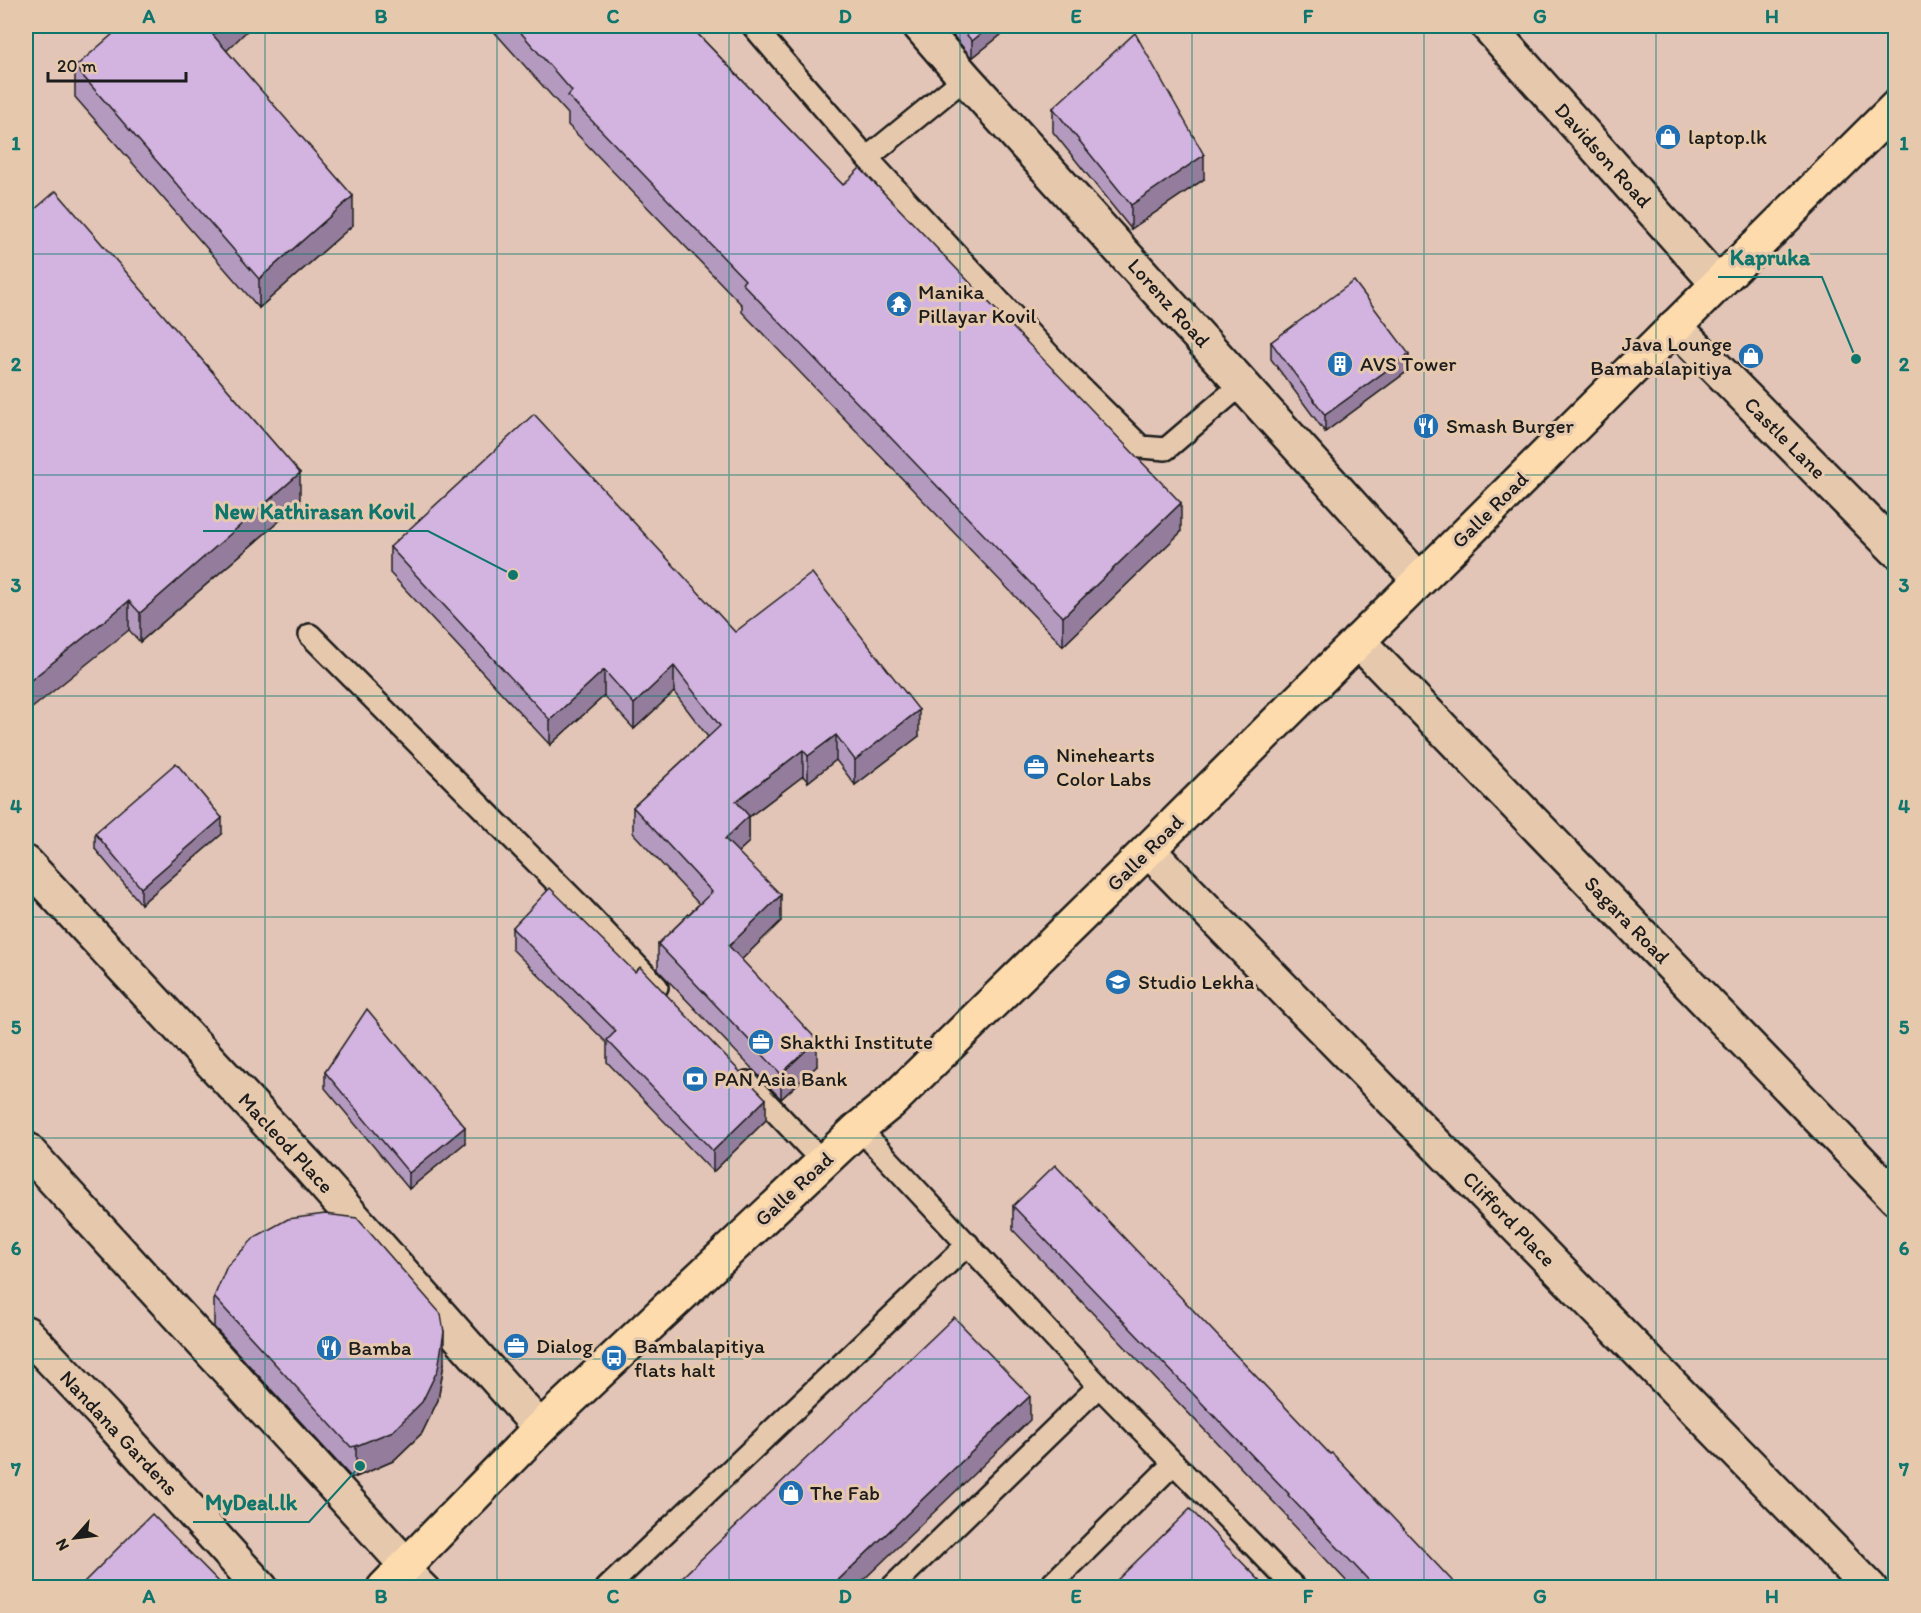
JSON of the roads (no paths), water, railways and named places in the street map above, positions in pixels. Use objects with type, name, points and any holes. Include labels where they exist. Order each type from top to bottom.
[{"type":"highway","name":"Galle Road","points":[[395,1576],[540,1428],[859,1128],[891,1101],[1148,850],[1896,107]]},
{"type":"street","name":"Lorenz Road","points":[[920,26],[1419,580]]},
{"type":"street","name":"Davidson Road","points":[[1488,26],[1718,284]]},
{"type":"street","name":"Castle Lane","points":[[1675,326],[1896,550]]},
{"type":"street","name":"Sagara Road","points":[[1358,641],[1896,1198]]},
{"type":"street","name":"Clifford Place","points":[[1148,850],[1870,1587]]},
{"type":"street","name":"Macleod Place","points":[[26,863],[307,1165],[540,1428]]},
{"type":"street","points":[[26,1149],[395,1576]]},
{"type":"street","name":"Nandana Gardens","points":[[26,1333],[261,1587]]},
{"type":"lane","points":[[753,26],[867,158],[1063,370],[1142,447],[1166,449],[1242,384]]},
{"type":"lane","points":[[867,158],[965,78]]},
{"type":"lane","points":[[310,635],[574,900],[671,1002]]},
{"type":"lane","points":[[735,1069],[823,1162]]},
{"type":"lane","points":[[859,1128],[1099,1386],[1295,1587]]},
{"type":"lane","points":[[607,1587],[968,1244]]},
{"type":"lane","points":[[891,1587],[1099,1386]]},
{"type":"lane","points":[[1048,1587],[1174,1463]]},
{"type":"lane","points":[[395,1576],[429,1587]]},
{"type":"place","name":"laptop.lk","points":[[1668,137]]},
{"type":"place","name":"Manika Pillayar Kovil","points":[[899,304]]},
{"type":"place","name":"Java Lounge Bamabalapitiya","points":[[1751,356]]},
{"type":"place","name":"Kapruka","points":[[1856,359]]},
{"type":"place","name":"AVS Tower","points":[[1340,364]]},
{"type":"place","name":"Smash Burger","points":[[1426,426]]},
{"type":"place","name":"New Kathirasan Kovil","points":[[513,575]]},
{"type":"place","name":"Ninehearts Color Labs","points":[[1036,767]]},
{"type":"place","name":"Studio Lekha","points":[[1118,982]]},
{"type":"place","name":"Shakthi Institute","points":[[761,1042]]},
{"type":"place","name":"PAN Asia Bank","points":[[695,1079]]},
{"type":"place","name":"Dialog","points":[[516,1346]]},
{"type":"place","name":"Bamba","points":[[329,1348]]},
{"type":"place","name":"Bambalapitiya flats halt","points":[[614,1358]]},
{"type":"place","name":"MyDeal.lk","points":[[360,1466]]},
{"type":"place","name":"The Fab","points":[[791,1493]]}]
